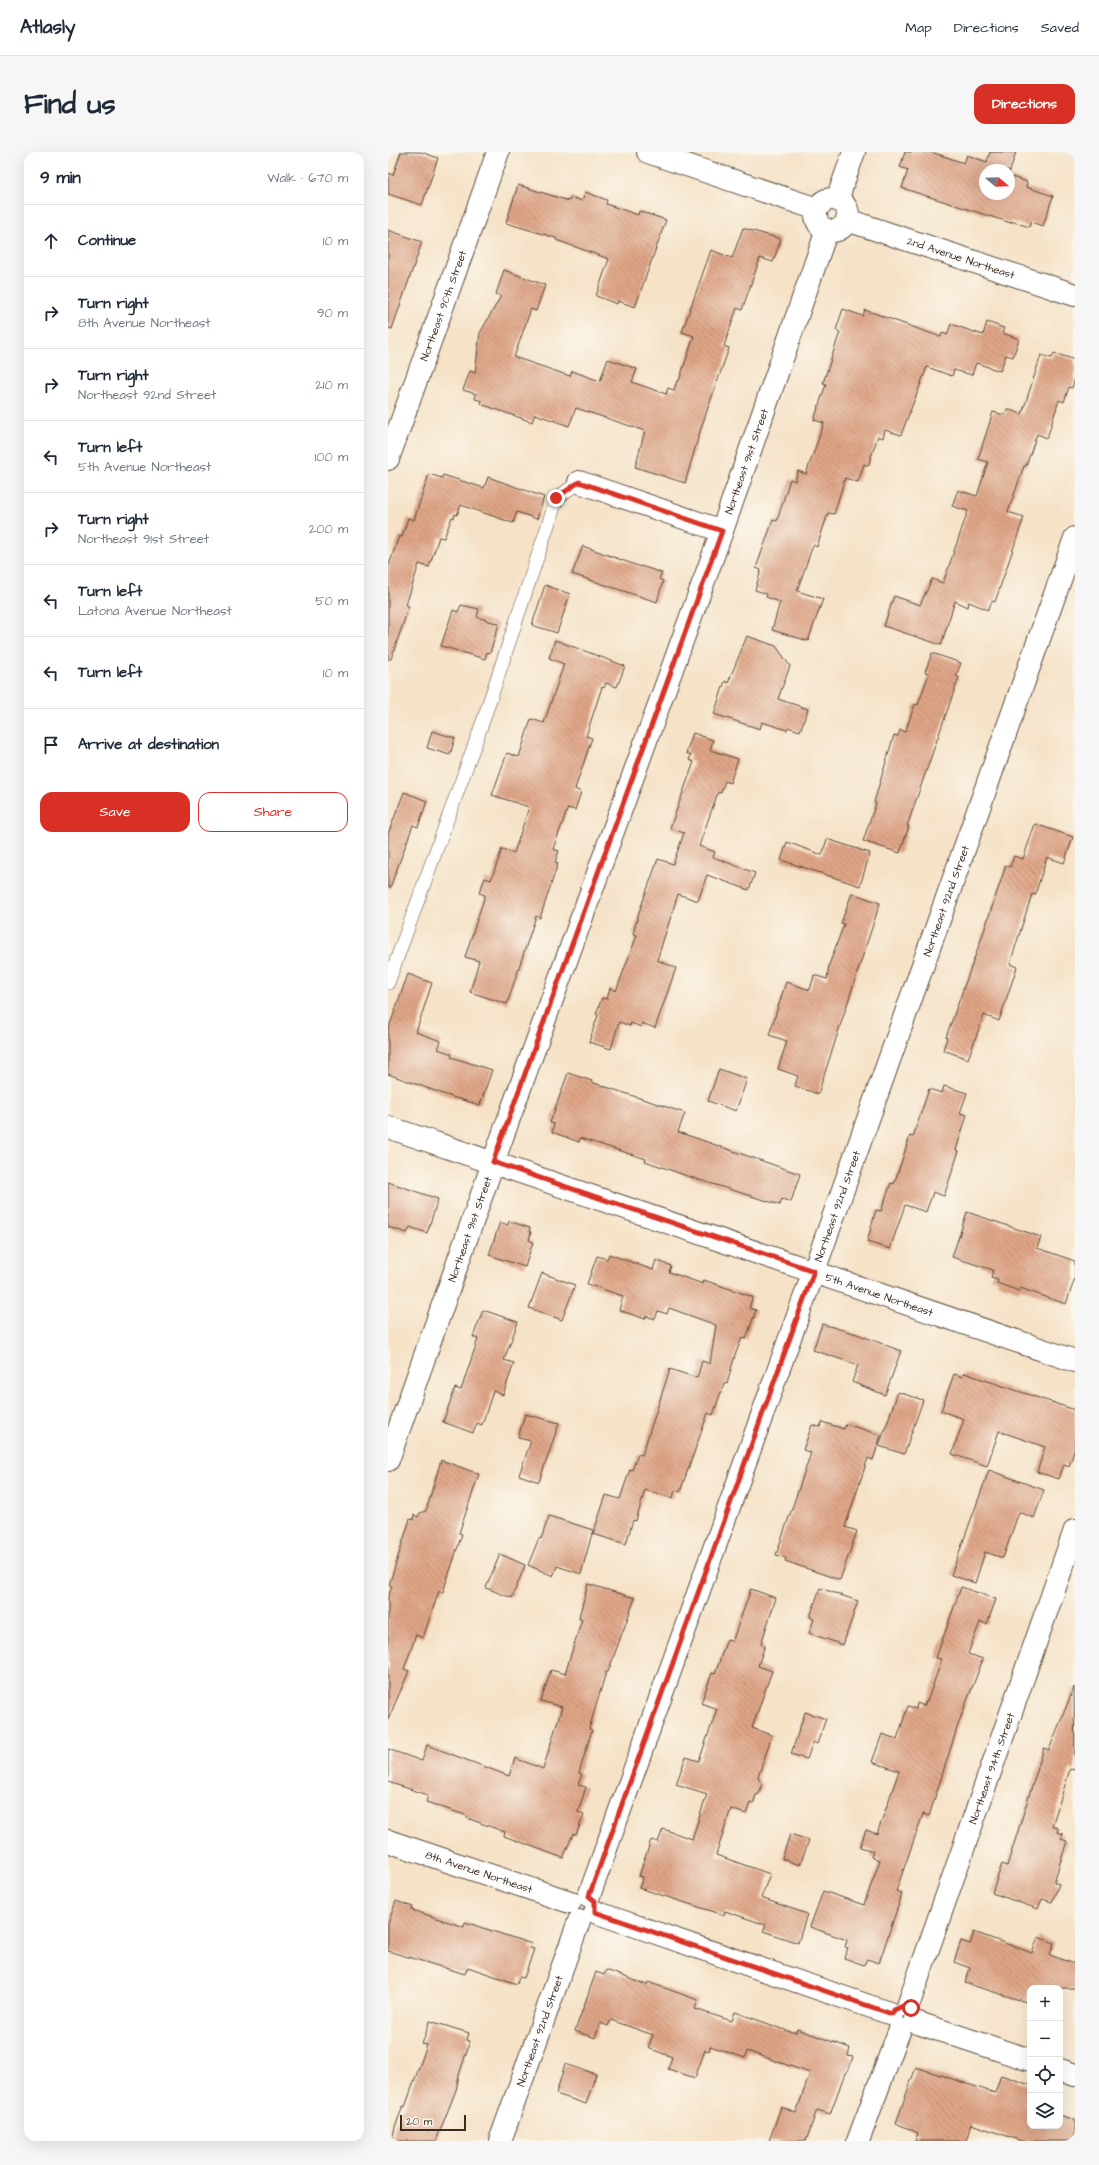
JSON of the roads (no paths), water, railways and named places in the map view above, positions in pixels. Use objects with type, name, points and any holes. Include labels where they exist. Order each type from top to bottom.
[{"type":"street","name":"Northeast 90th Street","points":[[388,459],[396,413],[498,152]]},
{"type":"street","points":[[648,152],[817,209]]},
{"type":"street","points":[[837,200],[854,152]]},
{"type":"street","points":[[825,200],[837,200],[846,208],[846,220],[839,229],[827,230],[817,222],[817,209],[825,200]]},
{"type":"street","name":"2nd Avenue Northeast","points":[[846,220],[1075,295]]},
{"type":"street","name":"Northeast 91st Street","points":[[388,1460],[493,1162],[722,531],[827,230]]},
{"type":"street","points":[[579,482],[722,531]]},
{"type":"street","name":"Northeast 92nd Street","points":[[500,2141],[794,1328],[1075,538]]},
{"type":"street","name":"5th Avenue Northeast","points":[[388,1127],[1075,1361]]},
{"type":"street","name":"Northeast 94th Street","points":[[858,2141],[904,2018],[1075,1530]]},
{"type":"street","name":"8th Avenue Northeast","points":[[388,1841],[1027,2059]]},
{"type":"street","points":[[1063,2071],[1075,2075]]},
{"type":"lane","points":[[388,983],[481,727],[556,498],[579,482]]}]
